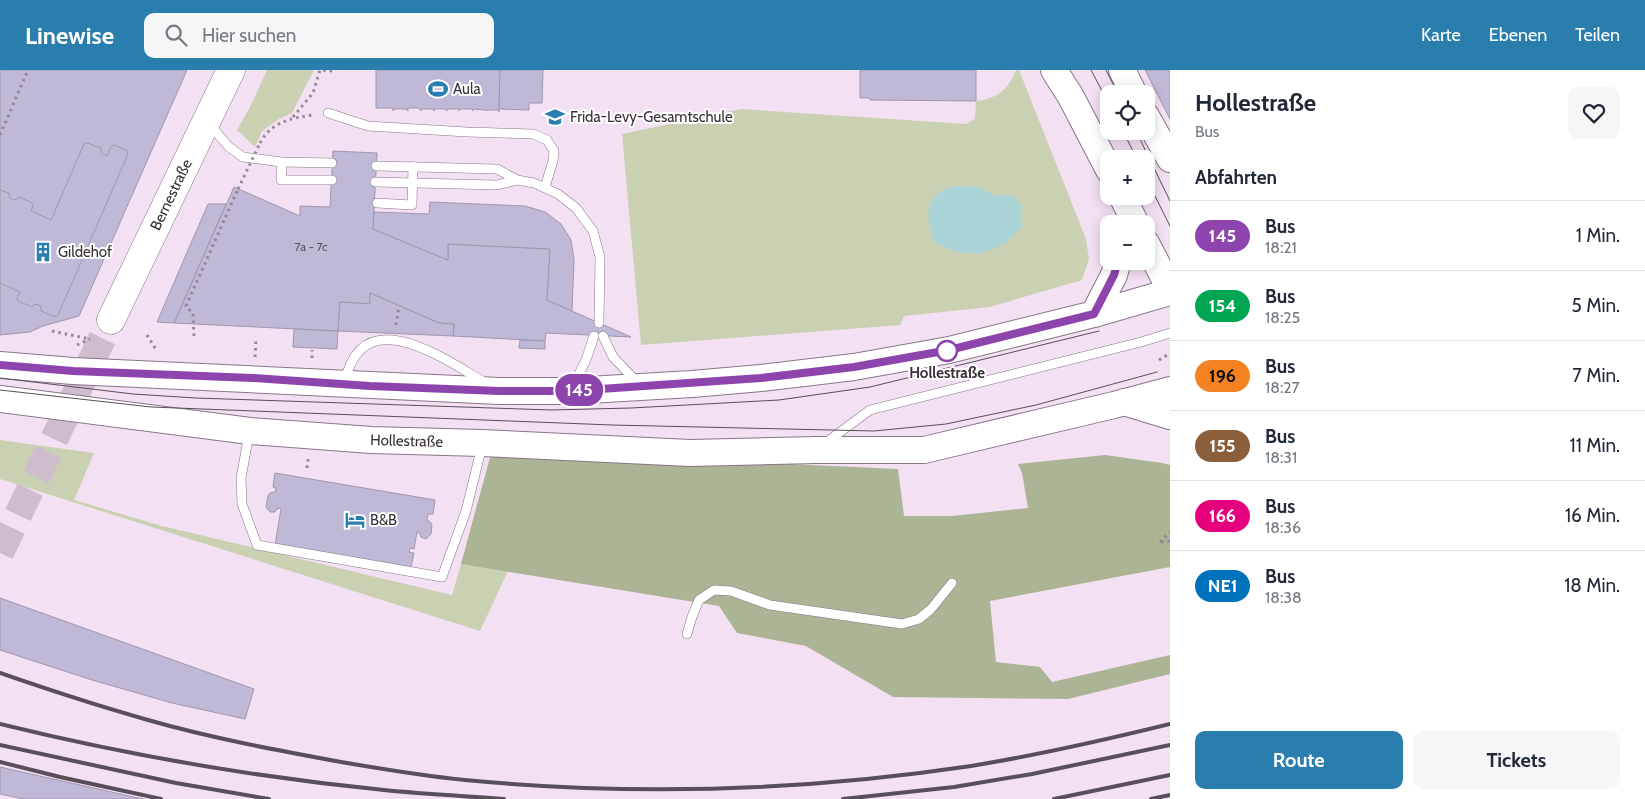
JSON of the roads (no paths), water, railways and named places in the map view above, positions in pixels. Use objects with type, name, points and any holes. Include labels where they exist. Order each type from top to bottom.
[{"type":"main road","name":"Bernestraße","points":[[111,320],[231,70]]},
{"type":"main road","points":[[1054,70],[1071,97],[1100,153]]},
{"type":"main road","points":[[1122,70],[1130,85]]},
{"type":"main road","points":[[1155,132],[1170,159]]},
{"type":"main road","points":[[0,365],[73,371],[499,391],[571,391],[761,378],[854,367],[949,350],[1094,314],[1170,290],[1155,261]]},
{"type":"main road","points":[[1094,314],[1115,270]]},
{"type":"main road","name":"Hollestraße","points":[[0,399],[250,431],[371,440],[482,443],[690,453],[924,450],[1170,390]]},
{"type":"main road","points":[[1123,402],[1170,416]]},
{"type":"lane","points":[[328,113],[368,126],[533,134],[547,140],[554,151],[545,187]]},
{"type":"lane","points":[[206,120],[229,147],[243,157],[282,162],[332,163]]},
{"type":"lane","points":[[282,162],[281,180],[332,180]]},
{"type":"lane","points":[[376,166],[497,169],[517,180]]},
{"type":"lane","points":[[377,203],[412,205],[413,166]]},
{"type":"lane","points":[[375,182],[497,185],[517,180],[534,182],[558,194],[576,208],[593,231],[600,257],[599,323]]},
{"type":"lane","points":[[816,450],[870,410],[1141,342],[1170,333]]},
{"type":"lane","points":[[571,391],[599,336],[613,357],[641,386]]},
{"type":"lane","points":[[345,384],[348,367],[358,352],[370,343],[383,339],[394,339],[420,347],[439,356],[499,391]]},
{"type":"lane","points":[[250,431],[241,478],[242,504],[257,545],[442,577],[466,511],[482,443]]},
{"type":"lane","points":[[687,634],[699,600],[714,590],[731,591],[770,605],[902,624],[919,619],[931,609],[952,583]]},
{"type":"tunnel","points":[[0,553],[111,320]]},
{"type":"tram line","points":[[1091,70],[1100,87]]},
{"type":"tram line","points":[[1106,70],[1114,85]]},
{"type":"tram line","points":[[1128,140],[1132,150]]},
{"type":"tram line","points":[[1140,140],[1170,201]]},
{"type":"tram line","points":[[1155,196],[1170,226]]},
{"type":"tram line","points":[[0,378],[133,394],[196,398],[551,410],[631,408],[779,400],[870,387],[1099,331]]},
{"type":"tram line","points":[[0,390],[151,407],[612,425],[874,431],[946,424],[1036,405],[1157,372]]},
{"type":"railway","points":[[0,673],[148,720],[268,748],[387,770],[465,780],[591,788],[718,788],[782,786],[845,781],[971,766],[1021,757],[1170,724]]},
{"type":"railway","points":[[0,724],[95,746],[239,772],[384,790],[504,799]]},
{"type":"railway","points":[[0,745],[176,783],[269,799]]},
{"type":"railway","points":[[843,799],[954,787],[1032,774],[1170,745]]},
{"type":"railway","points":[[0,762],[161,799]]},
{"type":"railway","points":[[1054,799],[1170,775]]},
{"type":"railway","points":[[1151,799],[1170,795]]},
{"type":"place","name":"Aula","points":[[438,89]]},
{"type":"place","name":"Frida-Levy-Gesamtschule","points":[[555,117]]},
{"type":"place","name":"Gildehof","points":[[43,252]]},
{"type":"place","name":"Hollestraße","points":[[947,351]]},
{"type":"place","name":"B&B","points":[[355,520]]}]
